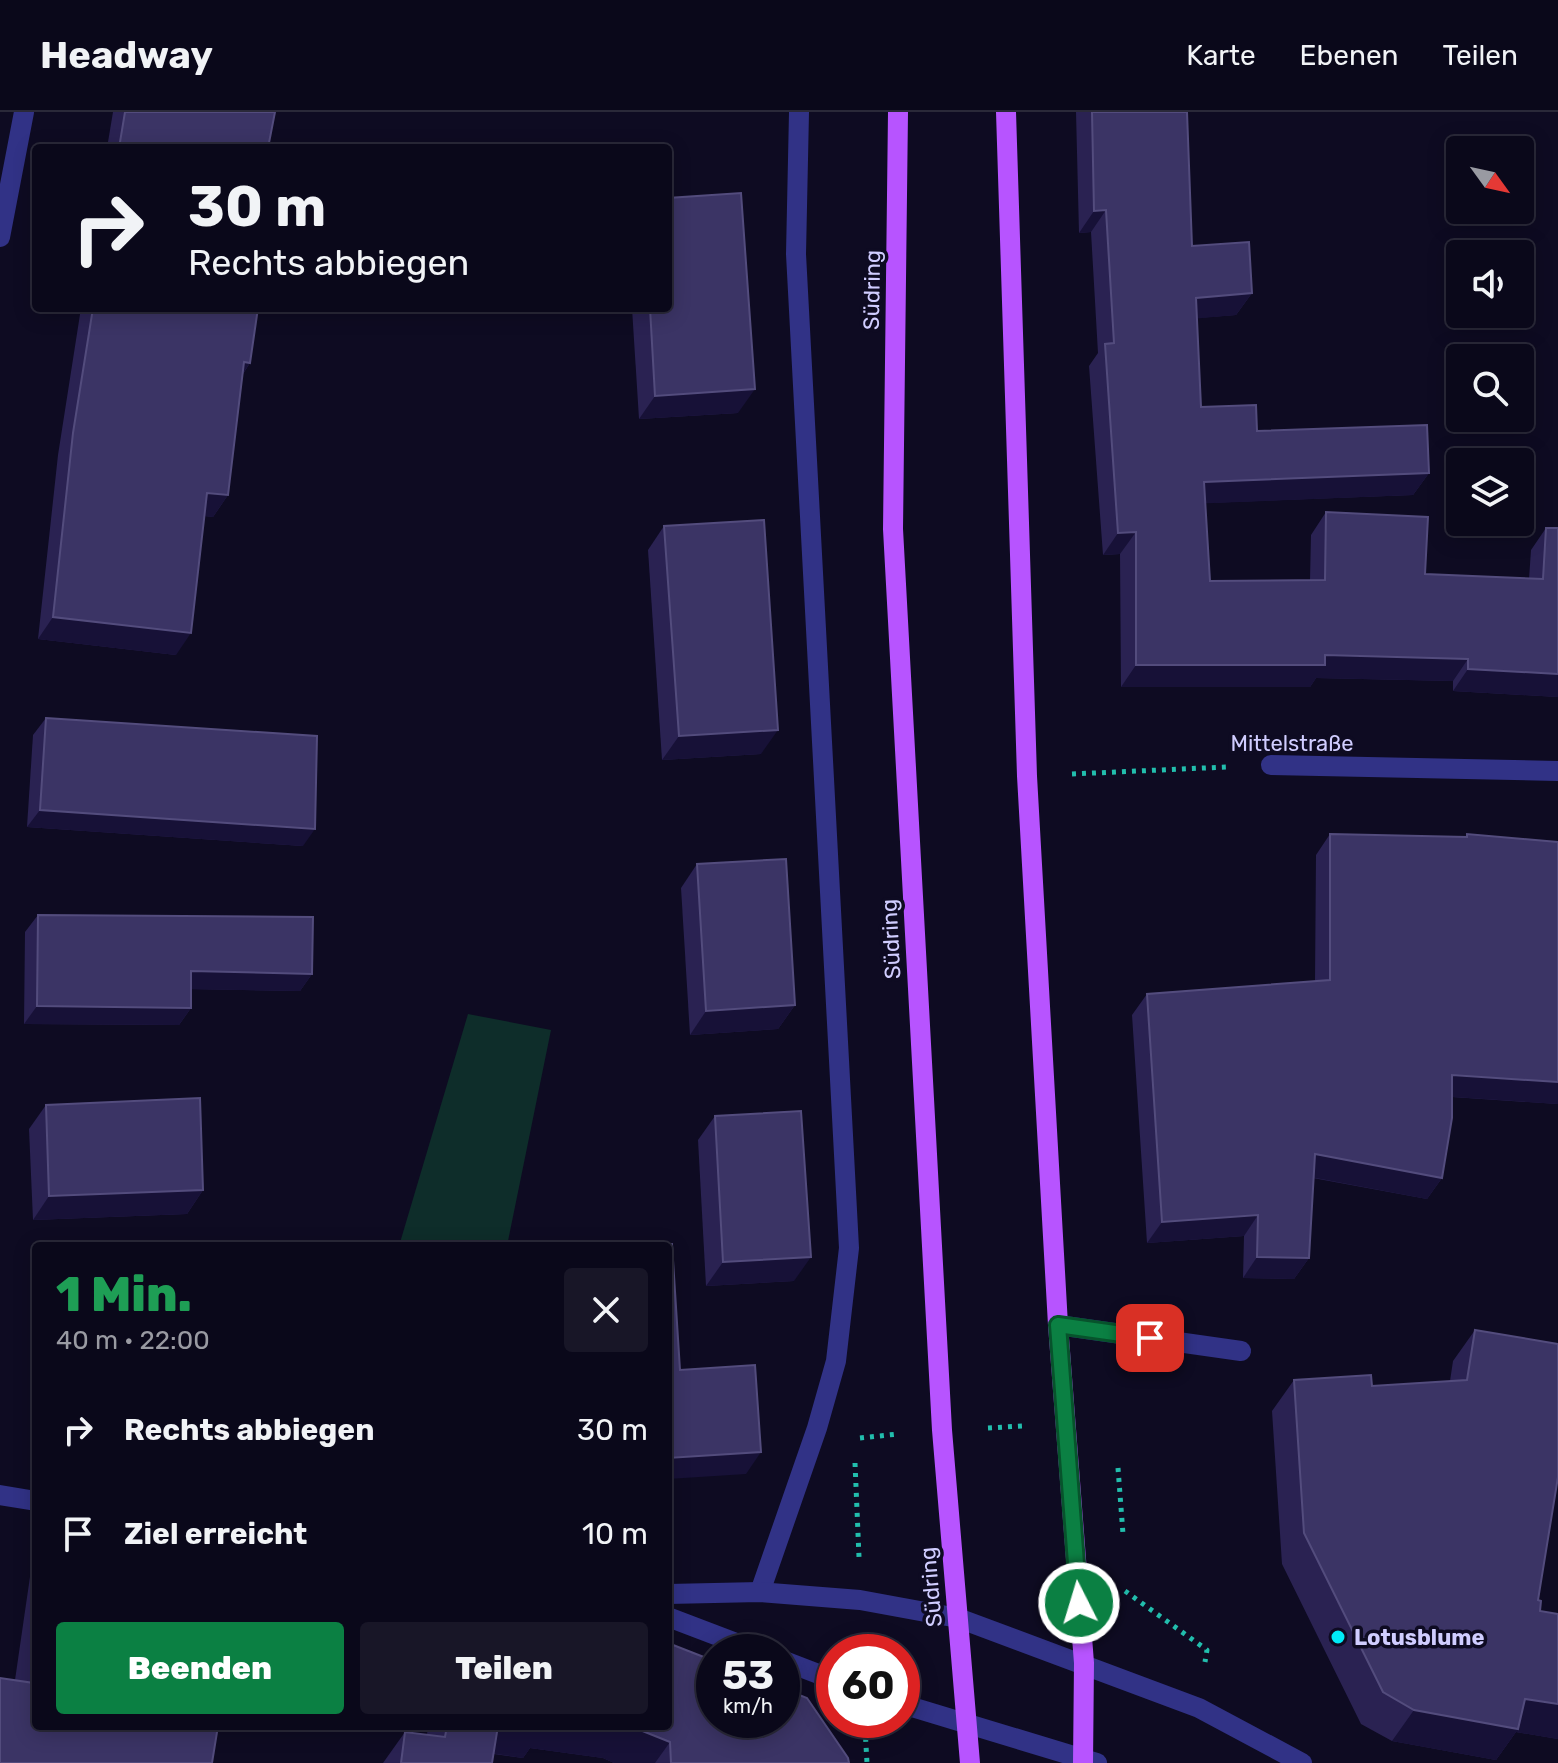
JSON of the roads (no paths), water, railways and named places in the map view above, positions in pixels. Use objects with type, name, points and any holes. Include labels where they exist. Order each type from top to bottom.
[{"type":"main road","name":"Südring","points":[[898,112],[893,529],[942,1430],[970,1763]]},
{"type":"main road","points":[[1006,112],[1027,776],[1058,1325],[1084,1663],[1088,1762]]},
{"type":"street","points":[[0,237],[24,112]]},
{"type":"street","points":[[760,1592],[817,1428],[836,1361],[849,1248],[796,254],[799,112]]},
{"type":"street","name":"Mittelstraße","points":[[1271,765],[1558,771]]},
{"type":"street","points":[[1058,1325],[1241,1351]]},
{"type":"street","points":[[0,1495],[32,1500]]},
{"type":"street","points":[[672,1594],[760,1592],[860,1600],[958,1618],[1199,1708],[1302,1763]]},
{"type":"street","points":[[672,1619],[713,1634]]},
{"type":"street","points":[[920,1710],[1088,1762]]},
{"type":"place","name":"Lotusblume","points":[[1338,1637]]}]
